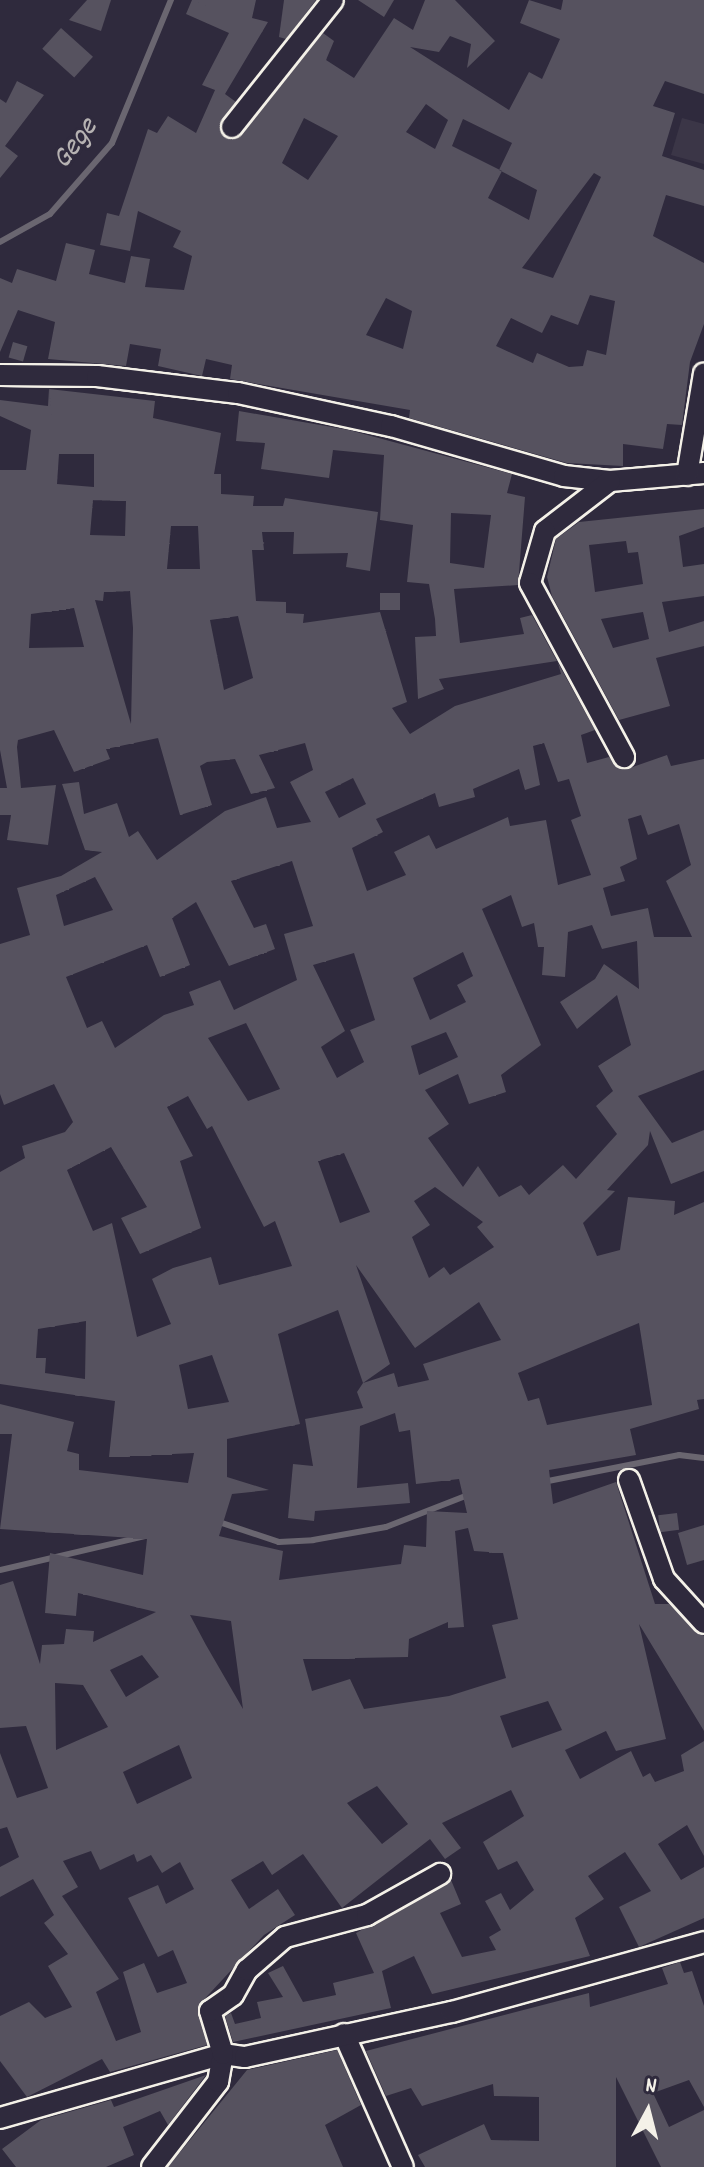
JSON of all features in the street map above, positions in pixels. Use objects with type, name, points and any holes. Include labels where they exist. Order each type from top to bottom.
[{"type":"street","points":[[232,127],[333,0]]},
{"type":"street","points":[[0,375],[97,376],[238,393],[391,426],[564,476],[610,481],[696,474],[704,373]]},
{"type":"street","points":[[610,481],[545,531],[530,583],[624,757]]},
{"type":"street","points":[[629,1480],[664,1579],[704,1623]]},
{"type":"street","points":[[152,2167],[218,2082],[223,2054],[210,2011],[271,1948],[285,1937],[367,1915],[440,1874]]},
{"type":"street","points":[[0,2118],[223,2054],[245,2057],[344,2034],[704,1942]]},
{"type":"street","points":[[344,2034],[403,2167]]},
{"type":"shaded area","points":[[682,118],[704,124],[704,164],[671,155]]},
{"type":"building","points":[[87,0],[111,0],[101,31],[69,20]]},
{"type":"building","points":[[192,0],[256,0],[252,18],[268,22],[225,94],[236,102],[220,131],[231,140],[323,33],[334,41],[326,60],[354,78],[394,18],[413,30],[425,0],[455,0],[495,41],[467,68],[471,44],[450,36],[439,52],[410,47],[509,110],[529,72],[542,79],[560,39],[520,23],[529,0],[561,10],[563,0],[704,0],[704,94],[665,81],[653,106],[675,113],[662,156],[704,170],[704,206],[666,195],[653,236],[704,263],[704,324],[690,362],[682,425],[667,424],[663,449],[623,444],[623,466],[567,463],[409,418],[410,410],[230,379],[232,365],[206,359],[202,376],[158,366],[161,349],[130,344],[126,366],[48,359],[55,322],[18,310],[0,352],[0,278],[12,283],[17,269],[56,281],[66,243],[95,250],[89,274],[125,283],[131,256],[150,259],[145,287],[184,290],[192,256],[173,247],[181,231],[138,211],[130,251],[100,245],[107,213],[119,216],[148,129],[157,133],[168,116],[196,133],[215,90],[202,85],[229,33],[186,14]],"holes":[[[426,104],[448,120],[435,149],[406,132]],[[304,118],[338,136],[308,180],[282,163]],[[463,119],[512,143],[499,170],[452,146]],[[502,171],[537,190],[529,220],[488,198]],[[594,173],[601,177],[553,278],[522,268]],[[590,295],[615,301],[606,355],[587,350],[583,366],[569,367],[537,353],[533,363],[496,346],[511,318],[542,333],[551,315],[578,325]],[[386,298],[412,311],[403,349],[366,335]]]},
{"type":"building","points":[[284,0],[316,0],[286,39],[279,37]]},
{"type":"building","points":[[358,0],[394,0],[384,17]]},
{"type":"building","points":[[61,28],[93,57],[74,78],[42,49]]},
{"type":"building","points":[[17,81],[44,95],[5,146],[18,156],[0,178],[0,99],[6,103]]},
{"type":"building","points":[[13,342],[27,346],[23,362],[9,357]]},
{"type":"building","points":[[49,389],[155,401],[153,418],[221,433],[214,474],[221,474],[221,494],[254,496],[253,506],[283,506],[285,498],[378,512],[370,571],[346,567],[348,553],[293,554],[294,532],[262,532],[264,550],[252,550],[256,601],[286,602],[286,613],[304,614],[303,623],[380,612],[407,702],[392,708],[410,734],[455,706],[561,674],[558,663],[595,730],[581,735],[587,763],[609,757],[624,770],[667,755],[671,766],[704,759],[704,1070],[638,1096],[672,1143],[704,1130],[704,1171],[671,1184],[650,1131],[648,1145],[607,1190],[615,1191],[583,1223],[597,1256],[620,1250],[628,1197],[675,1201],[674,1215],[704,1202],[704,1399],[697,1400],[699,1409],[630,1429],[636,1455],[549,1470],[553,1504],[616,1482],[655,1604],[669,1604],[704,1636],[704,1731],[639,1624],[666,1739],[616,1751],[606,1731],[565,1750],[580,1779],[631,1751],[643,1777],[650,1773],[655,1782],[684,1771],[681,1755],[704,1741],[704,1856],[687,1825],[658,1844],[681,1880],[704,1867],[704,1918],[639,1947],[619,1907],[651,1891],[625,1852],[588,1876],[604,1899],[575,1918],[590,1956],[432,1994],[414,1956],[382,1971],[391,2008],[233,2042],[225,2016],[231,2013],[235,2024],[261,2018],[257,2002],[283,1997],[268,1973],[283,1966],[303,2002],[336,1995],[333,1983],[374,1973],[356,1933],[451,1880],[461,1904],[440,1913],[462,1957],[496,1950],[489,1937],[501,1930],[485,1901],[501,1893],[510,1910],[534,1890],[517,1861],[498,1870],[483,1842],[524,1816],[511,1790],[442,1823],[461,1848],[445,1859],[430,1839],[342,1908],[303,1854],[272,1875],[263,1861],[231,1880],[249,1909],[278,1889],[295,1915],[264,1935],[198,2006],[207,2045],[110,2072],[102,2059],[27,2097],[0,2061],[0,2016],[29,2002],[45,2018],[72,2007],[48,1966],[68,1954],[44,1923],[54,1915],[33,1879],[0,1897],[0,1867],[19,1857],[7,1827],[0,1829],[0,1753],[17,1798],[48,1788],[26,1726],[0,1728],[0,1585],[13,1581],[40,1664],[42,1645],[64,1644],[66,1629],[94,1631],[93,1642],[156,1612],[78,1593],[76,1616],[45,1613],[50,1553],[143,1575],[147,1539],[0,1529],[12,1434],[0,1434],[0,1404],[74,1422],[67,1451],[79,1454],[79,1470],[188,1483],[194,1453],[109,1457],[115,1401],[0,1384],[0,1172],[25,1158],[22,1146],[65,1132],[73,1122],[54,1084],[4,1105],[0,1094],[0,944],[30,935],[17,888],[61,876],[102,852],[85,850],[62,784],[79,782],[84,814],[117,803],[129,837],[138,831],[157,860],[225,811],[266,797],[277,828],[311,822],[290,782],[313,770],[305,743],[259,755],[275,788],[251,794],[235,759],[207,762],[200,766],[212,805],[180,815],[158,738],[106,749],[110,759],[74,772],[54,730],[18,740],[17,747],[21,788],[56,785],[48,845],[7,840],[11,815],[0,815],[0,788],[7,788],[0,750],[0,470],[26,470],[31,430],[0,416],[0,400],[48,406]],"holes":[[[59,454],[94,454],[94,487],[57,484]],[[93,500],[126,501],[125,536],[90,535]],[[171,526],[198,526],[200,569],[167,569]],[[130,591],[133,628],[131,724],[95,600],[103,601],[104,592]],[[74,608],[84,647],[29,648],[31,614]],[[238,616],[253,678],[224,690],[210,620]],[[544,743],[558,782],[569,779],[581,816],[571,820],[591,875],[558,885],[546,820],[510,826],[508,817],[436,849],[429,835],[394,852],[406,875],[367,891],[352,848],[383,832],[376,819],[435,793],[439,807],[475,797],[473,789],[519,769],[525,790],[540,785],[533,746]],[[353,778],[366,804],[339,818],[325,792]],[[641,815],[648,835],[679,824],[691,865],[666,881],[692,937],[654,937],[648,908],[611,916],[603,888],[625,881],[620,867],[637,859],[628,819]],[[292,861],[313,926],[284,934],[297,980],[234,1010],[220,980],[189,992],[194,1005],[164,1015],[115,1048],[102,1021],[87,1028],[66,977],[147,945],[160,977],[190,965],[172,918],[196,902],[229,966],[275,949],[266,924],[254,928],[231,881]],[[95,877],[113,910],[64,926],[56,895]],[[511,895],[522,927],[534,923],[538,947],[544,947],[542,975],[565,977],[568,932],[592,925],[602,949],[637,941],[639,989],[604,964],[595,979],[560,1002],[577,1029],[617,995],[631,1045],[598,1066],[613,1091],[596,1106],[617,1134],[576,1179],[563,1165],[529,1195],[521,1185],[499,1197],[478,1166],[463,1187],[428,1138],[449,1124],[425,1090],[458,1074],[469,1104],[506,1092],[501,1075],[541,1045],[482,909]],[[463,952],[473,976],[457,985],[466,1002],[430,1020],[413,978]],[[354,953],[375,1020],[350,1030],[364,1062],[337,1078],[321,1047],[345,1031],[313,965]],[[246,1023],[280,1089],[248,1101],[208,1038]],[[446,1032],[458,1057],[419,1075],[411,1046]],[[188,1096],[207,1129],[212,1126],[264,1227],[275,1221],[292,1266],[219,1285],[211,1257],[173,1268],[152,1279],[171,1324],[137,1337],[112,1223],[93,1231],[67,1170],[111,1147],[147,1207],[121,1218],[140,1254],[201,1228],[180,1161],[193,1156],[167,1107]],[[344,1153],[370,1212],[340,1223],[318,1161]],[[435,1187],[483,1222],[477,1227],[494,1247],[450,1275],[444,1267],[429,1278],[412,1237],[430,1225],[414,1201]],[[356,1265],[415,1348],[479,1302],[501,1340],[423,1364],[429,1380],[398,1387],[394,1373],[363,1383],[390,1364]],[[338,1310],[363,1383],[357,1392],[363,1408],[305,1419],[313,1466],[293,1464],[288,1518],[314,1521],[315,1511],[410,1503],[408,1483],[357,1488],[360,1426],[395,1413],[399,1432],[410,1430],[416,1484],[459,1479],[467,1513],[427,1511],[426,1547],[404,1545],[401,1564],[279,1580],[283,1551],[219,1536],[232,1494],[269,1490],[227,1477],[227,1439],[300,1424],[278,1334]],[[86,1321],[85,1379],[45,1373],[46,1358],[36,1358],[38,1329]],[[639,1323],[652,1405],[547,1425],[539,1398],[528,1401],[518,1373]],[[212,1355],[229,1402],[188,1409],[179,1365]],[[468,1528],[474,1551],[503,1553],[518,1619],[492,1625],[506,1678],[449,1696],[364,1709],[350,1679],[312,1691],[303,1659],[408,1657],[409,1639],[448,1622],[448,1628],[464,1627],[455,1531]],[[190,1615],[231,1621],[243,1709],[206,1645]],[[142,1655],[159,1677],[126,1697],[110,1670]],[[55,1683],[83,1685],[108,1727],[56,1750]],[[548,1701],[562,1730],[512,1748],[500,1716]],[[179,1745],[192,1778],[137,1804],[123,1772]],[[377,1786],[408,1824],[382,1844],[347,1803]],[[91,1851],[100,1870],[134,1854],[137,1862],[151,1855],[162,1873],[180,1862],[194,1889],[166,1904],[158,1885],[128,1898],[158,1957],[173,1950],[187,1983],[157,1993],[144,1963],[123,1972],[141,2032],[116,2041],[96,1992],[119,1979],[62,1896],[78,1887],[63,1861]]]},
{"type":"building","points":[[239,411],[349,430],[512,474],[507,493],[525,497],[518,585],[454,589],[460,643],[524,634],[520,618],[532,615],[557,661],[439,679],[444,689],[418,699],[415,637],[436,636],[435,619],[429,584],[407,582],[413,525],[380,520],[384,455],[333,450],[329,478],[261,469],[265,443],[236,441]],"holes":[[[451,513],[491,515],[484,568],[450,563]]]},
{"type":"building","points":[[704,509],[704,527],[679,536],[683,567],[704,564],[704,596],[662,602],[669,632],[704,621],[704,646],[656,658],[670,706],[619,720],[552,596],[547,577],[556,539],[579,522]],"holes":[[[626,541],[628,553],[638,552],[643,584],[595,592],[589,545]],[[643,612],[649,639],[613,648],[601,619]]]},
{"type":"building","points":[[380,593],[400,593],[400,610],[380,610]]},
{"type":"building","points":[[677,1513],[679,1530],[660,1532],[658,1515]]},
{"type":"building","points":[[704,1525],[704,1560],[687,1565],[678,1533]]},
{"type":"building","points":[[680,1962],[684,1973],[692,1971],[704,2006],[704,2107],[689,2080],[653,2093],[669,2127],[704,2110],[704,2167],[661,2167],[616,2077],[616,2167],[425,2167],[418,2155],[484,2124],[491,2140],[539,2141],[539,2097],[494,2096],[493,2084],[422,2106],[411,2088],[386,2096],[366,2051],[589,1993],[590,2007],[668,1984],[662,1968]]},
{"type":"building","points":[[337,2050],[361,2105],[325,2125],[343,2167],[168,2167],[247,2070]]},
{"type":"building","points":[[206,2075],[168,2125],[160,2111],[123,2127],[134,2155],[106,2167],[16,2167],[2,2149],[41,2120],[111,2100],[114,2107]]},
{"type":"waterway","name":"Gege","points":[[0,242],[50,214],[112,143],[171,0]]},
{"type":"waterway","points":[[543,1482],[679,1455],[704,1458]]},
{"type":"waterway","points":[[216,1521],[279,1542],[313,1540],[386,1527],[468,1495]]},
{"type":"waterway","points":[[0,1570],[149,1535]]}]
